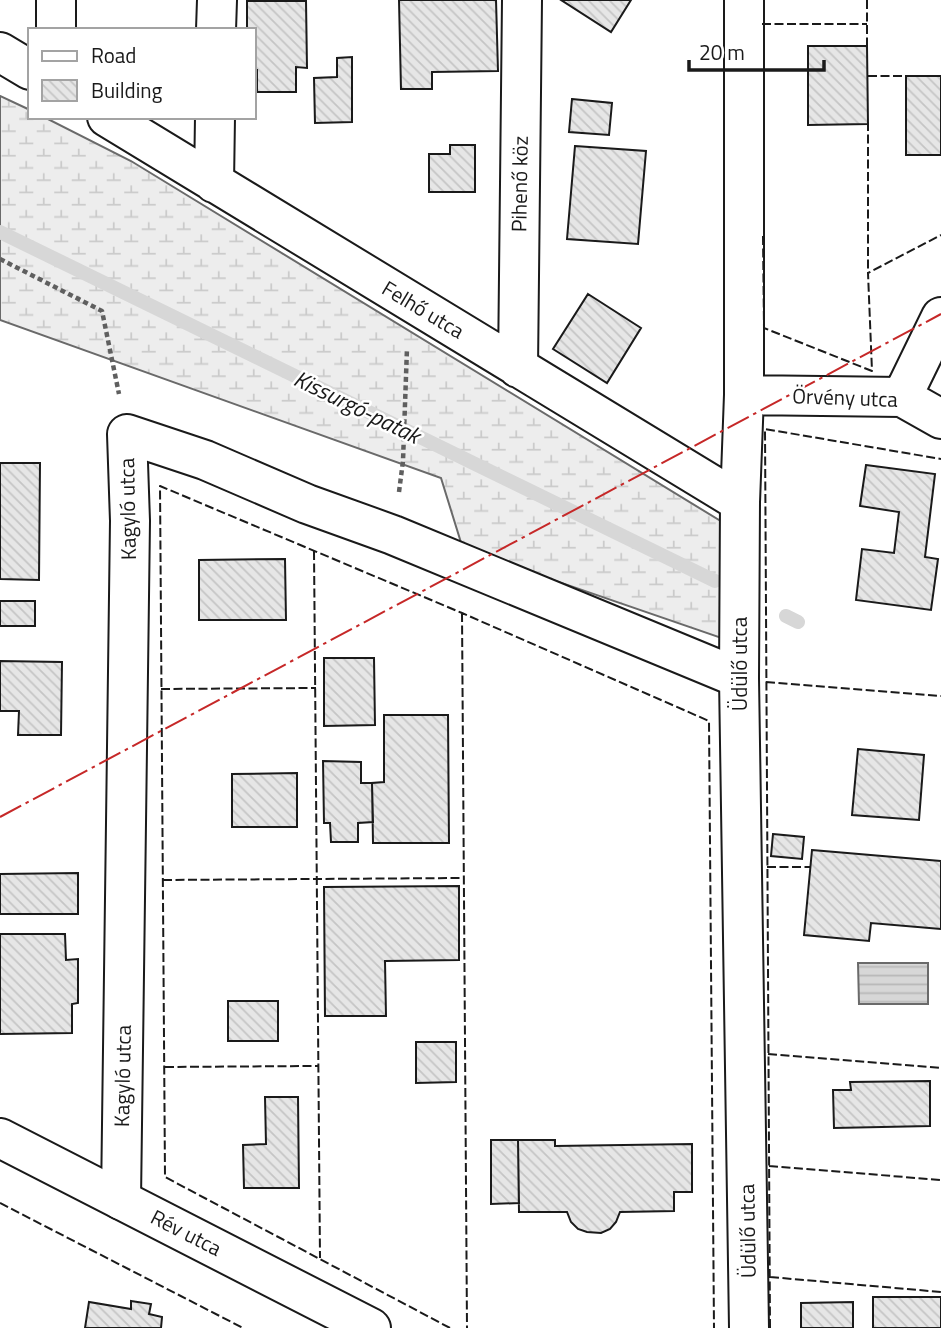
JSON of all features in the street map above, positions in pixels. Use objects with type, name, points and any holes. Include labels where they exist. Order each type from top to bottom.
[{"type":"street","points":[[56,0],[57,28]]},
{"type":"street","points":[[216,28],[217,0]]},
{"type":"street","name":"Pihenő köz","points":[[518,368],[522,0]]},
{"type":"street","name":"Üdülő utca","points":[[744,0],[744,395],[740,502],[739,678],[749,1328]]},
{"type":"street","points":[[0,52],[28,70]]},
{"type":"street","name":"Felhő utca","points":[[110,119],[740,502]]},
{"type":"street","points":[[214,183],[215,119]]},
{"type":"street","points":[[902,397],[941,317]]},
{"type":"street","name":"Örvény utca","points":[[744,395],[902,397],[941,419]]},
{"type":"street","name":"Kagyló utca","points":[[121,1200],[130,521],[127,434],[205,460],[307,504],[393,535],[739,678]]},
{"type":"street","name":"Rév utca","points":[[0,1139],[371,1328]]},
{"type":"path","points":[[0,260],[102,311],[127,434]]},
{"type":"path","points":[[403,461],[406,355]]},
{"type":"green space","points":[[0,96],[28,109],[28,119],[48,119],[131,161],[737,531],[730,641],[463,549],[441,478],[0,320]]},
{"type":"shaded area","points":[[858,963],[928,963],[928,1004],[859,1004]]},
{"type":"building","points":[[399,0],[496,0],[498,71],[432,72],[432,89],[401,89]]},
{"type":"building","points":[[561,0],[631,0],[611,32]]},
{"type":"building","points":[[247,1],[306,1],[307,68],[296,67],[296,92],[257,92],[256,28],[247,28]]},
{"type":"building","points":[[808,46],[867,46],[868,124],[808,125]]},
{"type":"building","points":[[352,57],[352,122],[315,123],[314,78],[337,77],[337,58]]},
{"type":"building","points":[[906,76],[941,76],[941,155],[906,155]]},
{"type":"building","points":[[572,99],[612,103],[609,135],[569,132]]},
{"type":"building","points":[[450,145],[475,145],[475,192],[429,192],[429,154],[450,154]]},
{"type":"building","points":[[575,146],[646,151],[638,244],[567,239]]},
{"type":"building","points":[[588,294],[641,328],[607,383],[553,349]]},
{"type":"building","points":[[0,463],[40,463],[39,580],[0,579]]},
{"type":"building","points":[[866,465],[935,474],[925,557],[938,559],[931,610],[856,600],[862,549],[894,553],[899,512],[860,506]]},
{"type":"building","points":[[285,559],[286,620],[199,620],[199,560]]},
{"type":"building","points":[[0,601],[35,601],[35,626],[0,626]]},
{"type":"building","points":[[324,658],[374,658],[375,725],[324,726]]},
{"type":"building","points":[[0,661],[62,662],[61,735],[18,735],[19,711],[0,711]]},
{"type":"building","points":[[384,715],[448,715],[449,843],[373,843],[372,783],[384,782]]},
{"type":"building","points":[[858,749],[924,755],[919,820],[852,815]]},
{"type":"building","points":[[323,761],[361,762],[361,783],[372,783],[373,822],[358,823],[358,842],[331,842],[330,823],[324,823]]},
{"type":"building","points":[[297,773],[297,827],[232,827],[232,774]]},
{"type":"building","points":[[773,834],[804,837],[802,859],[771,856]]},
{"type":"building","points":[[812,850],[941,861],[941,929],[871,923],[869,941],[804,935]]},
{"type":"building","points":[[78,873],[78,914],[0,914],[0,874]]},
{"type":"building","points":[[459,886],[459,960],[385,961],[386,1016],[325,1016],[324,887]]},
{"type":"building","points":[[0,934],[65,934],[66,960],[78,959],[78,1003],[72,1004],[72,1033],[0,1034]]},
{"type":"building","points":[[228,1001],[278,1001],[278,1041],[228,1041]]},
{"type":"building","points":[[416,1042],[456,1042],[456,1082],[416,1083]]},
{"type":"building","points":[[930,1081],[930,1126],[834,1128],[833,1090],[851,1090],[850,1082]]},
{"type":"building","points":[[265,1097],[298,1097],[299,1188],[244,1188],[243,1145],[266,1144]]},
{"type":"building","points":[[491,1140],[518,1140],[519,1203],[491,1204]]},
{"type":"building","points":[[518,1140],[555,1140],[555,1146],[692,1144],[692,1192],[674,1192],[674,1211],[620,1212],[610,1229],[601,1233],[578,1229],[567,1212],[519,1212]]},
{"type":"building","points":[[873,1297],[941,1297],[941,1328],[873,1328]]},
{"type":"building","points":[[131,1301],[151,1304],[149,1314],[162,1317],[161,1328],[85,1328],[89,1302],[131,1309]]},
{"type":"building","points":[[853,1302],[853,1328],[801,1328],[801,1303]]},
{"type":"waterway","name":"Kissurgó-patak","points":[[0,232],[715,581]]},
{"type":"waterway","points":[[786,616],[798,622]]},
{"type":"fence","points":[[867,0],[867,49]]},
{"type":"fence","points":[[762,24],[867,24]]},
{"type":"fence","points":[[868,76],[910,76]]},
{"type":"fence","points":[[868,122],[868,273]]},
{"type":"fence","points":[[763,236],[764,328],[872,371],[868,273],[941,235]]},
{"type":"fence","points":[[770,1328],[765,429],[941,459]]},
{"type":"fence","points":[[450,1328],[165,1177],[160,486],[709,721],[714,1328]]},
{"type":"fence","points":[[314,551],[320,1258]]},
{"type":"fence","points":[[462,613],[467,1328]]},
{"type":"fence","points":[[766,682],[941,696]]},
{"type":"fence","points":[[161,689],[316,688]]},
{"type":"fence","points":[[767,867],[810,867]]},
{"type":"fence","points":[[163,880],[464,878]]},
{"type":"fence","points":[[768,1054],[941,1068]]},
{"type":"fence","points":[[165,1067],[318,1066]]},
{"type":"fence","points":[[769,1166],[941,1180]]},
{"type":"fence","points":[[0,1203],[243,1328]]},
{"type":"fence","points":[[770,1277],[941,1292]]},
{"type":"power","points":[[0,817],[941,314]]}]
